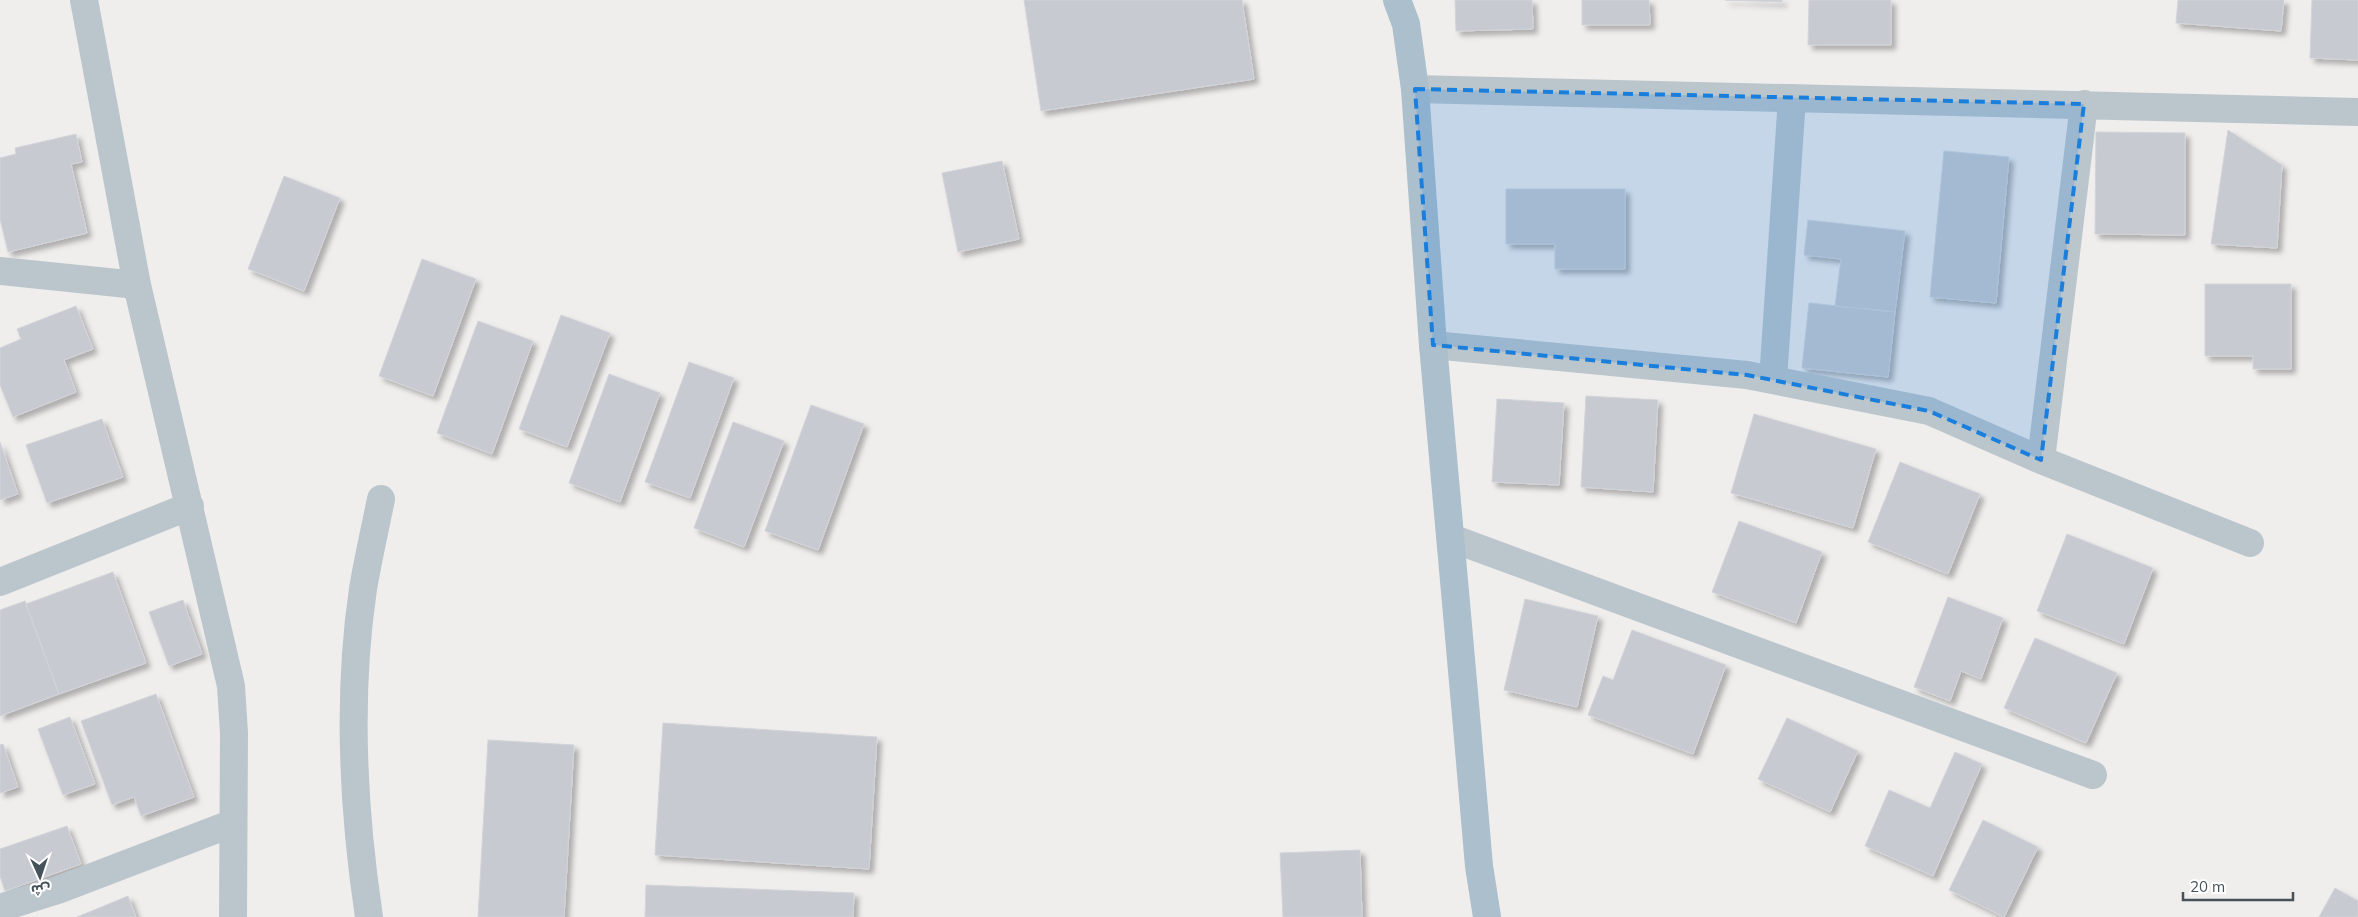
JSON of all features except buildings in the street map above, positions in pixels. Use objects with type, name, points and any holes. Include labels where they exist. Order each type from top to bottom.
[{"type":"main road","points":[[1397,0],[1406,24],[1415,89],[1433,345],[1479,866],[1487,917]]},
{"type":"street","points":[[84,0],[138,285],[231,686],[234,733],[234,917]]},
{"type":"street","points":[[1415,89],[2358,112]]},
{"type":"street","points":[[1773,380],[1792,98]]},
{"type":"street","points":[[2041,460],[2084,104]]},
{"type":"street","points":[[0,271],[138,285]]},
{"type":"street","points":[[1433,345],[1747,375],[1929,411],[2041,460],[2250,543]]},
{"type":"street","points":[[369,917],[361,862],[354,746],[355,674],[363,589],[381,499]]},
{"type":"street","points":[[0,582],[190,506]]},
{"type":"street","points":[[1451,538],[2093,775]]},
{"type":"street","points":[[0,908],[58,890],[233,823]]},
{"type":"highlighted area","points":[[1415,89],[2084,104],[2041,460],[1929,411],[1747,375],[1433,345]]}]
